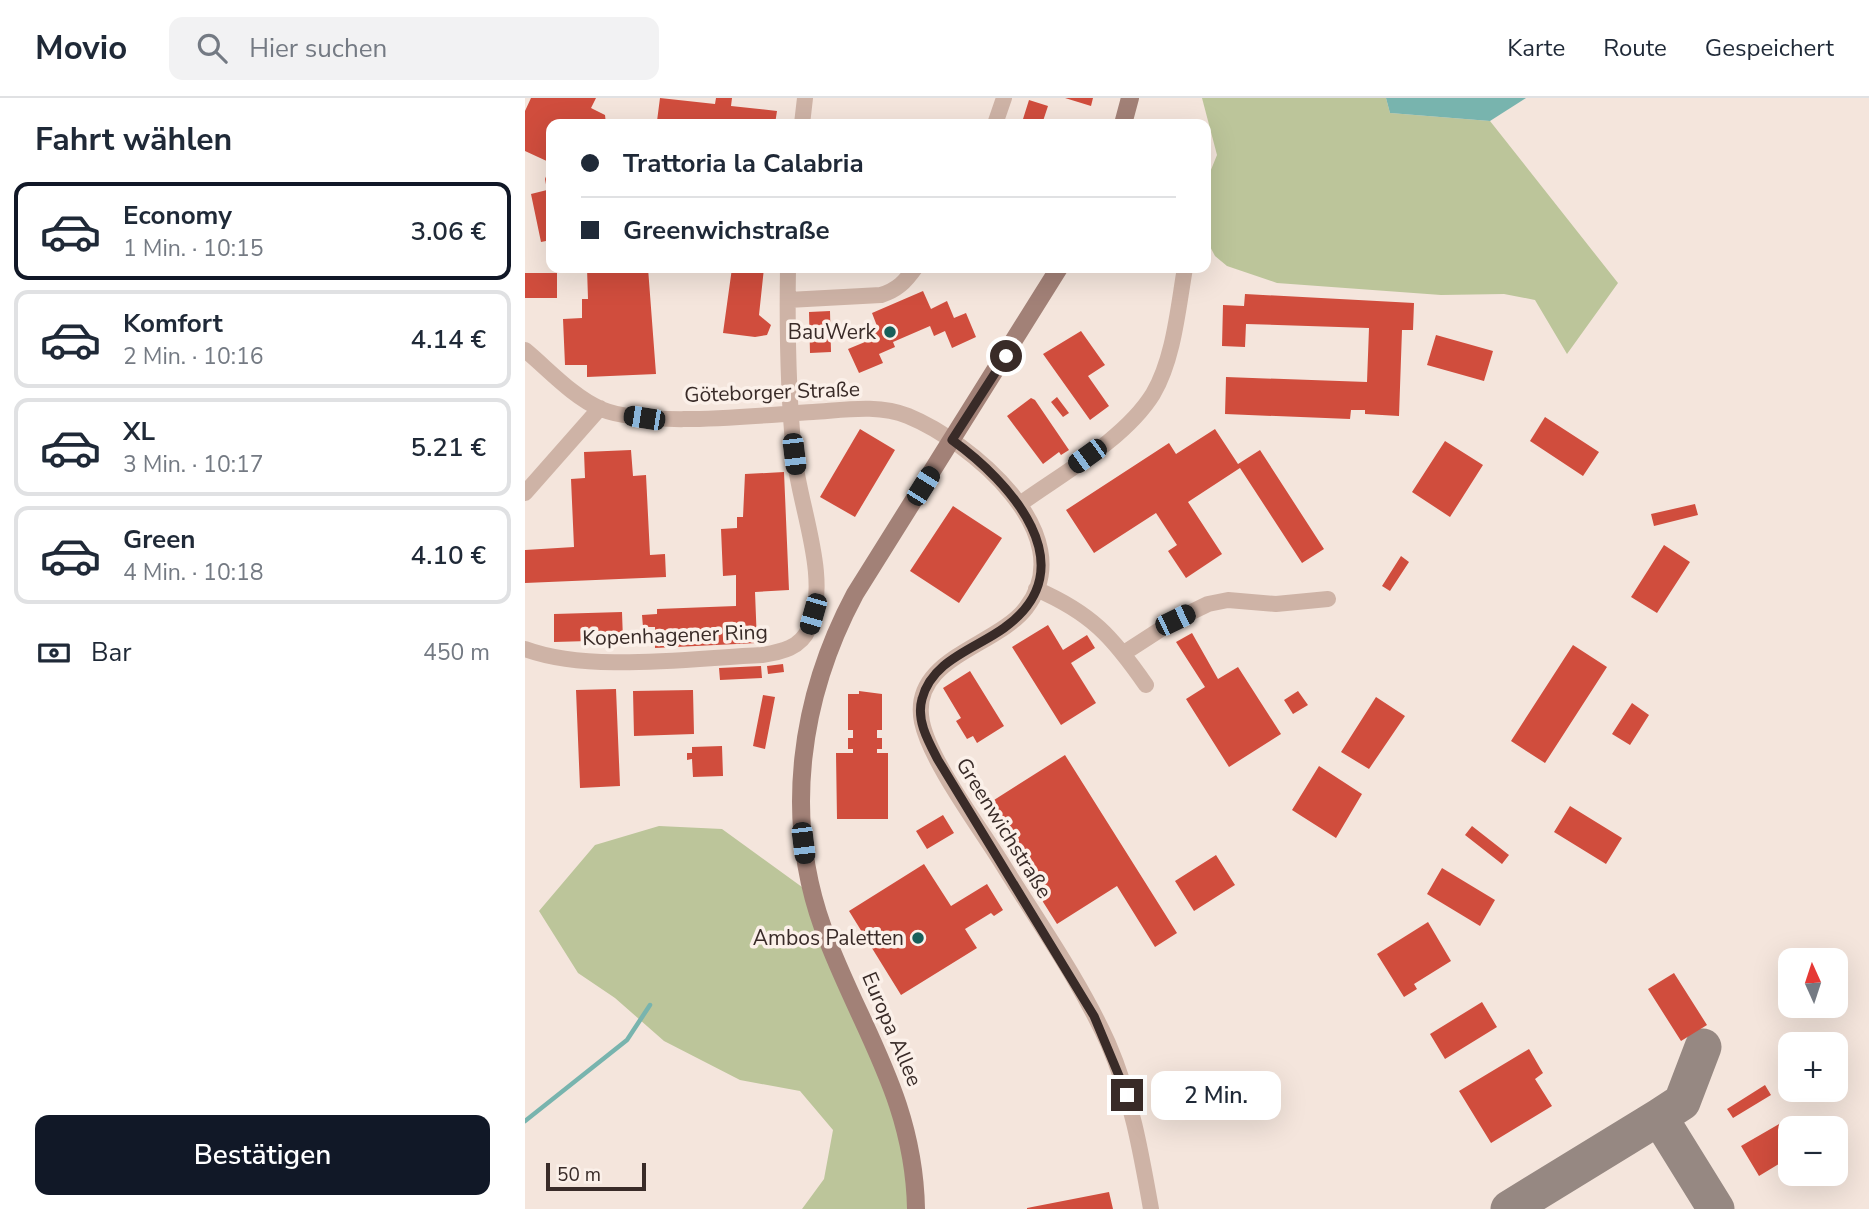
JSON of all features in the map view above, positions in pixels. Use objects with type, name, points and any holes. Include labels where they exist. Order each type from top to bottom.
[{"type":"main road","points":[[1124,119],[1130,98]]},
{"type":"main road","name":"Europa Allee","points":[[916,1209],[912,1163],[898,1100],[824,930],[813,895],[801,827],[802,763],[817,680],[839,623],[1056,273]]},
{"type":"street","points":[[803,119],[805,98]]},
{"type":"street","points":[[997,119],[1004,98]]},
{"type":"street","name":"Kopenhagener Ring","points":[[525,649],[569,659],[602,661],[762,655],[785,652],[799,642],[809,629],[817,579],[799,490],[792,413],[788,273]]},
{"type":"street","points":[[788,300],[881,295],[893,291],[912,273]]},
{"type":"street","points":[[1020,504],[1132,423],[1154,392],[1173,336],[1184,273]]},
{"type":"street","name":"Göteborger Straße","points":[[525,350],[600,408],[644,418],[888,411],[906,415],[952,440]]},
{"type":"street","points":[[525,493],[600,408]]},
{"type":"street","points":[[952,440],[983,462],[1020,504],[1036,536],[1039,566],[1036,589],[1087,615],[1124,653],[1146,685]]},
{"type":"street","name":"Greenwichstraße","points":[[1036,589],[1016,618],[940,669],[929,683],[921,701],[921,718],[938,760],[1068,972],[1109,1045],[1127,1095],[1151,1209]]},
{"type":"street","points":[[1124,653],[1175,620],[1208,604],[1228,600],[1276,604],[1328,599]]},
{"type":"green space","points":[[1202,98],[1386,98],[1390,113],[1490,121],[1618,283],[1567,354],[1535,300],[1504,294],[1441,295],[1277,283],[1227,266],[1215,256],[1211,248],[1211,170],[1217,155],[1211,132],[1211,119],[1208,119]]},
{"type":"green space","points":[[659,826],[722,829],[813,895],[884,1061],[916,1209],[802,1209],[824,1179],[833,1130],[800,1091],[740,1080],[664,1041],[615,998],[578,973],[539,911],[595,845]]},
{"type":"water","points":[[1386,98],[1526,98],[1490,121],[1390,113]]},
{"type":"building","points":[[531,98],[596,98],[591,108],[605,115],[605,119],[546,119],[546,161],[525,151],[525,111]]},
{"type":"building","points":[[660,98],[715,104],[716,98],[732,98],[731,106],[777,111],[776,119],[657,119]]},
{"type":"building","points":[[1065,98],[1093,98],[1091,106]]},
{"type":"building","points":[[1029,100],[1048,106],[1044,119],[1023,119]]},
{"type":"building","points":[[546,190],[546,241],[541,242],[531,194]]},
{"type":"building","points":[[525,273],[557,273],[557,298],[525,298]]},
{"type":"building","points":[[587,273],[648,273],[656,374],[587,377],[587,365],[565,365],[563,319],[582,318],[582,299],[588,299]]},
{"type":"building","points":[[731,273],[763,273],[759,315],[771,325],[767,335],[755,337],[723,333]]},
{"type":"building","name":"BauWerk","points":[[923,291],[931,309],[947,301],[954,318],[966,313],[976,337],[952,348],[945,331],[934,336],[930,326],[893,342],[895,347],[879,354],[883,363],[859,373],[848,349],[865,342],[861,333],[877,326],[872,313]]},
{"type":"building","points":[[1245,294],[1414,303],[1413,330],[1402,330],[1399,416],[1365,414],[1365,410],[1351,410],[1350,419],[1225,414],[1226,377],[1367,382],[1369,328],[1246,324],[1245,347],[1222,346],[1223,305],[1244,306]]},
{"type":"building","points":[[830,311],[831,352],[810,353],[809,312]]},
{"type":"building","points":[[1081,331],[1105,365],[1088,376],[1109,406],[1090,420],[1043,354]]},
{"type":"building","points":[[1436,335],[1493,351],[1484,381],[1427,365]]},
{"type":"building","points":[[1057,397],[1069,413],[1063,417],[1051,402]]},
{"type":"building","points":[[1031,398],[1069,450],[1061,455],[1059,452],[1043,464],[1007,416]]},
{"type":"building","points":[[1545,417],[1599,452],[1583,476],[1530,441]]},
{"type":"building","points":[[860,429],[895,450],[855,517],[820,497]]},
{"type":"building","points":[[1215,429],[1238,464],[1260,450],[1324,549],[1302,563],[1240,468],[1188,502],[1222,554],[1186,578],[1168,551],[1177,545],[1156,513],[1094,553],[1066,510],[1169,443],[1176,454]]},
{"type":"building","points":[[1445,441],[1483,465],[1450,517],[1412,492]]},
{"type":"building","points":[[631,450],[633,476],[646,475],[650,555],[665,554],[666,577],[525,583],[525,550],[574,547],[571,479],[585,478],[584,452]]},
{"type":"building","points":[[784,472],[789,590],[755,592],[757,643],[655,648],[655,627],[643,627],[642,615],[657,614],[657,609],[736,606],[736,575],[723,576],[721,529],[737,528],[737,517],[743,517],[745,474]]},
{"type":"building","points":[[1695,504],[1698,515],[1654,526],[1651,514]]},
{"type":"building","points":[[953,506],[1002,538],[959,603],[910,571]]},
{"type":"building","points":[[1664,545],[1690,562],[1657,613],[1631,597]]},
{"type":"building","points":[[1401,556],[1409,562],[1390,591],[1382,586]]},
{"type":"building","points":[[622,612],[623,640],[554,642],[554,614]]},
{"type":"building","points":[[1048,625],[1063,650],[1087,635],[1095,648],[1071,663],[1096,703],[1061,725],[1012,647]]},
{"type":"building","points":[[1192,633],[1218,679],[1238,667],[1281,734],[1229,767],[1186,699],[1205,687],[1176,642]]},
{"type":"building","points":[[1573,645],[1607,667],[1545,763],[1511,741]]},
{"type":"building","points":[[783,664],[784,672],[768,674],[767,666]]},
{"type":"building","points":[[761,666],[762,678],[720,680],[719,668]]},
{"type":"building","points":[[970,671],[1004,726],[977,743],[973,736],[967,739],[956,721],[961,718],[943,688]]},
{"type":"building","points":[[616,689],[620,786],[580,788],[576,690]]},
{"type":"building","points":[[693,690],[694,734],[634,736],[633,691]]},
{"type":"building","points":[[859,691],[882,694],[882,730],[877,730],[877,738],[882,738],[882,749],[877,749],[877,753],[888,753],[888,819],[837,819],[836,753],[853,753],[853,749],[848,749],[848,738],[853,738],[853,730],[848,730],[848,694],[859,694]]},
{"type":"building","points":[[1298,691],[1308,705],[1293,714],[1284,700]]},
{"type":"building","points":[[763,695],[775,697],[765,749],[753,746]]},
{"type":"building","points":[[1376,697],[1405,716],[1369,769],[1341,752]]},
{"type":"building","points":[[1632,703],[1649,715],[1630,745],[1612,734]]},
{"type":"building","points":[[722,746],[723,776],[693,777],[692,759],[687,760],[687,753],[692,753],[692,747]]},
{"type":"building","points":[[1065,755],[1177,933],[1155,947],[1117,886],[1057,924],[983,807]]},
{"type":"building","points":[[1319,766],[1362,794],[1336,838],[1292,810]]},
{"type":"building","points":[[1570,806],[1622,838],[1606,864],[1554,832]]},
{"type":"building","points":[[943,815],[954,833],[927,849],[916,831]]},
{"type":"building","points":[[1472,826],[1509,855],[1502,864],[1465,835]]},
{"type":"building","points":[[1216,855],[1235,885],[1194,911],[1175,881]]},
{"type":"building","name":"Ambos Paletten","points":[[924,864],[951,906],[987,884],[1003,910],[994,916],[991,913],[965,929],[977,948],[901,995],[849,911]]},
{"type":"building","points":[[1442,868],[1495,900],[1480,926],[1427,894]]},
{"type":"building","points":[[1428,922],[1451,961],[1414,984],[1417,989],[1404,997],[1377,954]]},
{"type":"building","points":[[1674,973],[1707,1025],[1681,1041],[1648,989]]},
{"type":"building","points":[[1482,1002],[1497,1027],[1445,1059],[1430,1034]]},
{"type":"building","points":[[1529,1049],[1543,1073],[1535,1079],[1552,1106],[1491,1143],[1459,1091]]},
{"type":"building","points":[[1765,1085],[1771,1095],[1733,1118],[1727,1109]]},
{"type":"building","points":[[1778,1125],[1778,1164],[1759,1176],[1741,1146]]},
{"type":"building","points":[[1109,1192],[1113,1209],[1027,1209],[1027,1208]]},
{"type":"waterway","points":[[525,1121],[627,1040],[650,1005]]},
{"type":"taxiway","points":[[1703,1047],[1682,1102],[1659,1117],[1716,1209]]},
{"type":"taxiway","points":[[1509,1209],[1659,1117]]},
{"type":"place","name":"BauWerk","points":[[890,332]]},
{"type":"place","name":"Ambos Paletten","points":[[918,938]]},
{"type":"route","points":[[1006,356],[952,440],[983,462],[1027,514],[1036,536],[1039,553],[1036,589],[1026,608],[1003,629],[958,655],[940,669],[929,683],[921,701],[921,718],[925,735],[938,760],[1094,1016],[1109,1045],[1127,1095]]}]
